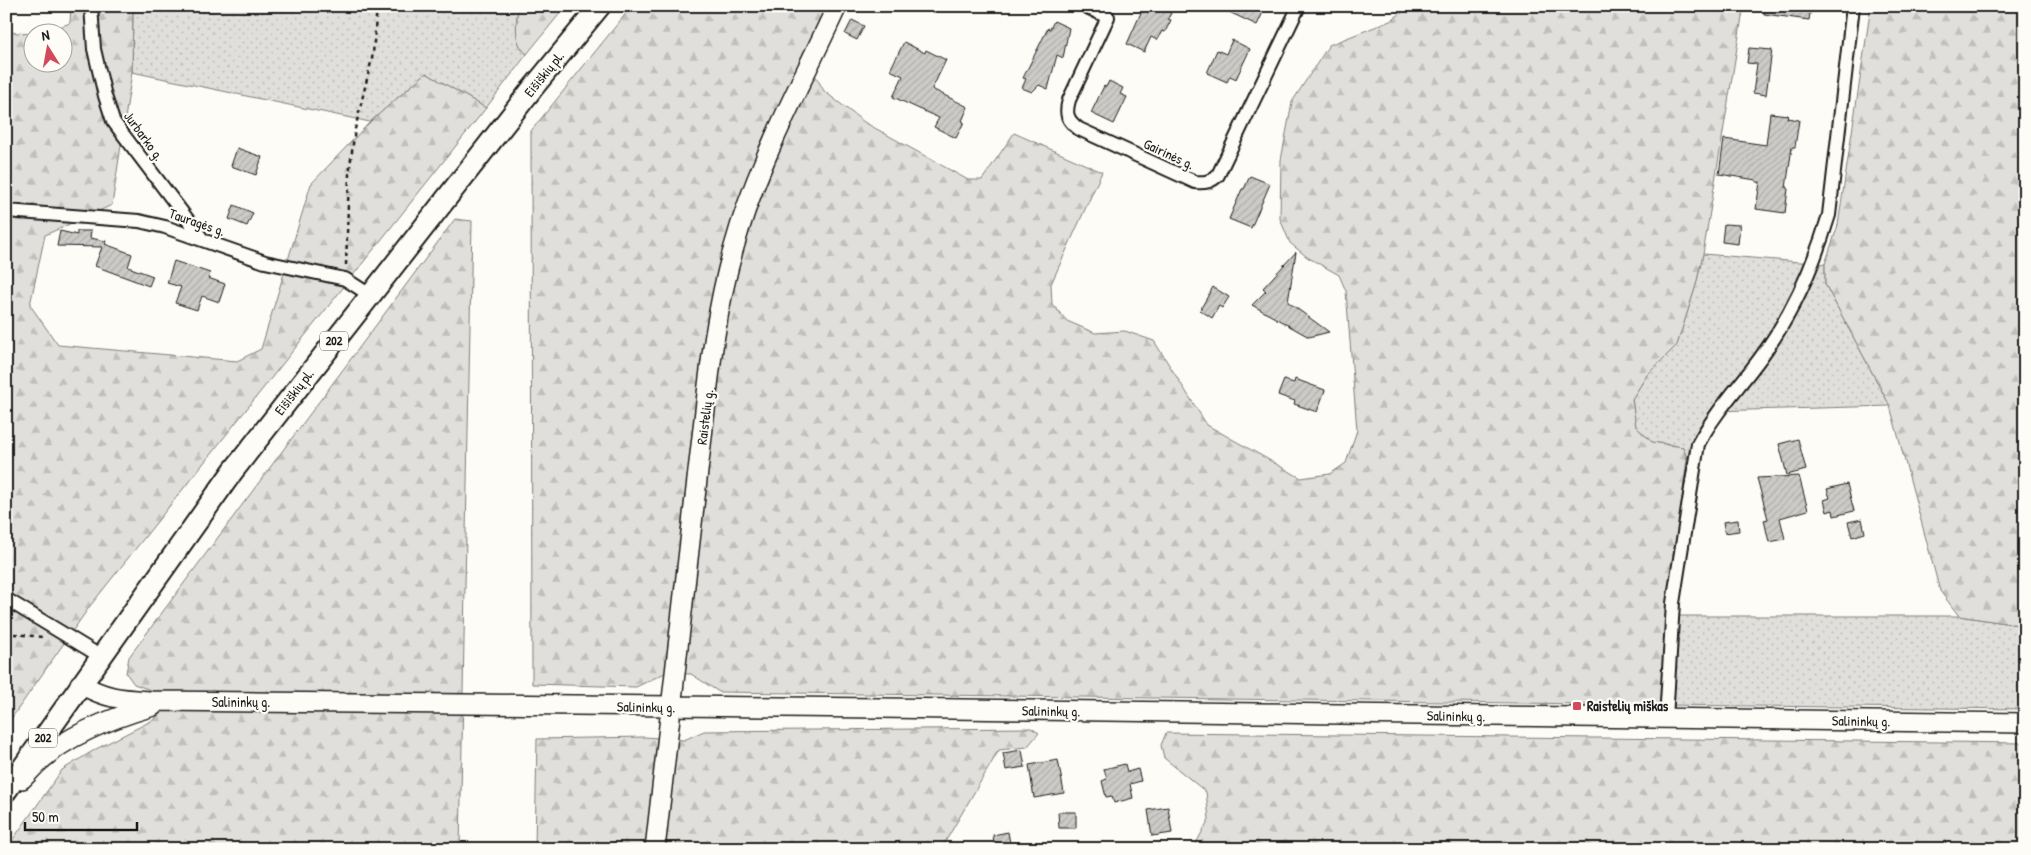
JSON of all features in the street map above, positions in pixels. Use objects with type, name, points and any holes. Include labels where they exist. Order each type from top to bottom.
[{"type":"main road","name":"Eišiškių pl.","points":[[6,791],[80,684],[233,471],[532,88],[600,6]]},
{"type":"main road","name":"Raistelių g.","points":[[655,849],[711,368],[721,302],[734,247],[753,189],[837,6]]},
{"type":"main road","name":"Salininkų g.","points":[[80,684],[101,696],[174,702],[871,708],[2025,723]]},
{"type":"main road","points":[[6,795],[42,759],[64,744],[121,716],[174,702]]},
{"type":"street","name":"Jurbarko g.","points":[[91,6],[94,49],[105,96],[113,120],[203,240]]},
{"type":"street","name":"Gairinės g.","points":[[1085,6],[1111,12],[1069,100],[1066,109],[1067,117],[1079,129],[1195,182],[1205,183],[1212,181],[1218,175],[1299,6]]},
{"type":"street","points":[[1666,719],[1673,603],[1698,444],[1710,423],[1762,356],[1796,298],[1820,247],[1829,215],[1852,6]]},
{"type":"street","name":"Tauragės g.","points":[[6,211],[139,221],[165,227],[265,262],[345,279],[370,295]]},
{"type":"street","points":[[6,600],[100,656]]},
{"type":"path","points":[[345,279],[348,174],[355,128],[373,54],[377,6]]},
{"type":"green space","points":[[71,6],[133,6],[132,72],[112,205],[45,235],[30,305],[58,345],[237,361],[261,349],[311,184],[370,122],[426,73],[486,108],[90,606],[6,726],[6,32],[22,33],[22,72],[72,72],[72,22],[70,22]]},
{"type":"green space","points":[[133,6],[518,6],[517,38],[522,49],[527,54],[486,108],[426,73],[370,122],[132,72]]},
{"type":"green space","points":[[518,6],[566,6],[527,54],[522,49],[517,38]]},
{"type":"green space","points":[[632,6],[844,6],[813,71],[824,91],[864,122],[968,180],[982,180],[1014,133],[1102,172],[1051,284],[1052,304],[1067,321],[1095,333],[1125,331],[1154,341],[1207,425],[1301,478],[1330,474],[1346,463],[1357,430],[1346,291],[1339,275],[1307,257],[1290,243],[1280,219],[1281,160],[1292,102],[1329,45],[1390,21],[1411,6],[1741,6],[1743,11],[1703,254],[1696,285],[1677,345],[1647,375],[1632,399],[1636,427],[1652,442],[1683,447],[1687,459],[1667,616],[1660,705],[719,692],[691,674],[665,673],[636,687],[532,684],[531,131]]},
{"type":"green space","points":[[1871,6],[2025,6],[2025,626],[1959,616],[1940,591],[1890,406],[1825,284],[1825,264],[1838,225]]},
{"type":"green space","points":[[455,219],[472,221],[460,849],[6,849],[62,770],[96,749],[155,719],[162,705],[159,693],[134,684],[126,673],[129,657]]},
{"type":"green space","points":[[1703,254],[1825,264],[1825,284],[1890,406],[1713,411],[1696,433],[1687,459],[1683,447],[1652,442],[1636,427],[1632,399],[1647,375],[1677,345],[1696,285]]},
{"type":"green space","points":[[1667,616],[1959,616],[2025,626],[2025,709],[1660,705]]},
{"type":"green space","points":[[1031,728],[1039,733],[1027,747],[999,750],[941,849],[535,849],[537,739],[645,737],[684,740],[704,731]]},
{"type":"green space","points":[[1166,733],[2025,743],[2025,849],[1193,849],[1209,819],[1206,792],[1164,758],[1161,745]]},
{"type":"building","points":[[1144,6],[1157,6],[1171,13],[1168,19],[1171,20],[1165,32],[1162,31],[1157,40],[1151,37],[1144,52],[1127,44]]},
{"type":"building","points":[[1216,6],[1266,6],[1257,25]]},
{"type":"building","points":[[1765,6],[1811,6],[1809,20],[1764,14]]},
{"type":"building","points":[[852,20],[864,26],[857,40],[845,34]]},
{"type":"building","points":[[1054,21],[1069,28],[1063,58],[1057,55],[1048,89],[1039,85],[1032,92],[1022,88],[1026,79],[1023,78],[1048,28],[1050,29]]},
{"type":"building","points":[[1232,40],[1250,49],[1236,79],[1230,76],[1227,82],[1207,73],[1217,50],[1226,54]]},
{"type":"building","points":[[904,42],[925,53],[926,50],[946,60],[932,89],[968,107],[962,121],[964,122],[956,138],[934,127],[939,118],[893,97],[903,76],[890,70]]},
{"type":"building","points":[[1749,48],[1772,50],[1766,95],[1753,93],[1757,64],[1747,63]]},
{"type":"building","points":[[1109,81],[1123,88],[1120,94],[1127,97],[1114,124],[1091,113],[1104,86],[1106,87]]},
{"type":"building","points":[[1770,113],[1788,115],[1787,118],[1799,120],[1795,147],[1792,147],[1786,188],[1788,189],[1785,213],[1756,209],[1760,182],[1719,174],[1724,139],[1766,145]]},
{"type":"building","points":[[237,148],[262,157],[256,175],[231,166]]},
{"type":"building","points":[[1250,176],[1270,184],[1251,228],[1229,219]]},
{"type":"building","points":[[234,205],[253,213],[247,226],[229,219]]},
{"type":"building","points":[[1724,224],[1740,225],[1738,244],[1722,242]]},
{"type":"building","points":[[60,231],[77,235],[77,231],[91,231],[90,238],[106,241],[105,244],[132,254],[128,267],[153,276],[149,286],[95,266],[102,247],[57,246]]},
{"type":"building","points":[[1296,252],[1288,302],[1329,332],[1309,337],[1252,305],[1266,291],[1263,288]]},
{"type":"building","points":[[174,261],[210,273],[208,278],[225,284],[219,302],[202,296],[197,310],[175,303],[181,287],[167,283]]},
{"type":"building","points":[[1213,287],[1229,297],[1222,308],[1219,306],[1212,318],[1200,310]]},
{"type":"building","points":[[1295,379],[1325,390],[1317,412],[1294,404],[1295,401],[1278,395],[1284,380],[1294,383]]},
{"type":"building","points":[[1798,439],[1806,470],[1787,475],[1779,444]]},
{"type":"building","points":[[1799,476],[1808,510],[1780,518],[1785,539],[1769,542],[1764,520],[1768,519],[1757,478]]},
{"type":"building","points":[[1847,484],[1854,511],[1834,516],[1833,510],[1827,512],[1824,500],[1830,498],[1827,489]]},
{"type":"building","points":[[1862,519],[1865,533],[1852,537],[1848,522]]},
{"type":"building","points":[[1738,520],[1739,531],[1725,533],[1723,522]]},
{"type":"building","points":[[1022,750],[1025,767],[1006,770],[1003,753]]},
{"type":"building","points":[[1058,760],[1064,793],[1034,798],[1029,765]]},
{"type":"building","points":[[1125,764],[1127,772],[1138,769],[1141,781],[1130,784],[1133,798],[1114,803],[1112,796],[1106,797],[1102,781],[1107,779],[1104,769]]},
{"type":"building","points":[[1168,807],[1172,833],[1152,836],[1148,810]]},
{"type":"building","points":[[1058,812],[1076,812],[1076,828],[1059,828]]},
{"type":"building","points":[[1008,832],[1011,849],[995,849],[993,835]]},
{"type":"place","name":"Raistelių miškas","points":[[1577,706]]}]
